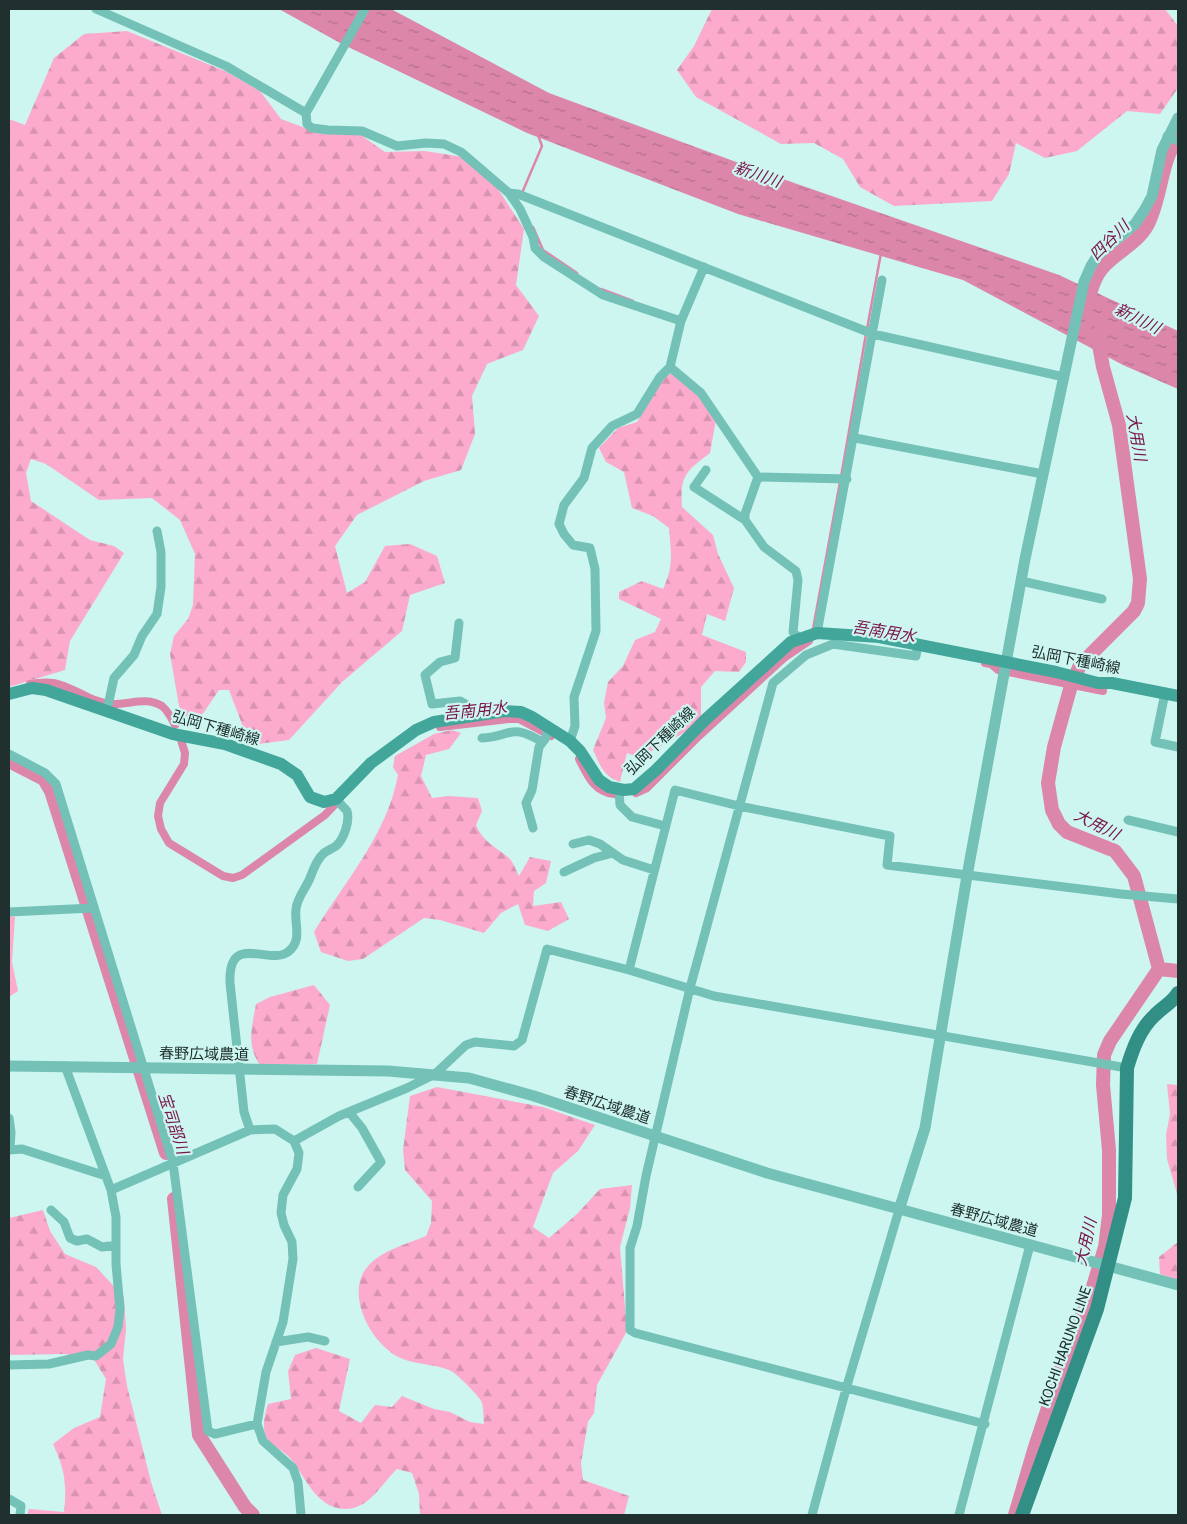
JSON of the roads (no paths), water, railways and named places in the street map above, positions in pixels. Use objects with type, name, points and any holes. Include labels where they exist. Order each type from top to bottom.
[{"type":"main road","name":"弘岡下種崎線","points":[[9,694],[32,688],[46,690],[108,706],[173,734],[225,744],[280,764],[297,775],[310,796],[324,802],[339,802],[371,764],[416,730],[434,722],[481,713],[521,712],[546,735],[570,741],[580,751],[599,780],[608,787],[619,794],[634,789],[643,783],[705,720],[791,642],[804,639],[879,637],[917,649],[1006,669],[1056,672],[1092,682],[1178,696]]},
{"type":"main road","name":"KOCHI HARUNO LINE","points":[[1022,1515],[1097,1308],[1109,1268],[1125,1198],[1122,1067],[1146,1024],[1177,998]]},
{"type":"street","points":[[96,9],[226,66],[306,113]]},
{"type":"street","points":[[366,9],[306,113],[307,124],[312,128],[362,131],[397,146],[426,143],[444,144],[461,152],[509,193],[520,210],[533,237],[536,248],[544,256],[603,295],[681,321]]},
{"type":"street","points":[[812,1515],[846,1389],[925,1128],[967,876],[1021,581],[1084,282],[1098,255],[1136,224],[1145,209],[1152,196],[1162,150],[1173,139],[1178,118]]},
{"type":"street","points":[[509,193],[518,194],[868,333],[1064,377]]},
{"type":"street","points":[[570,741],[575,726],[574,697],[596,631],[596,569],[590,548],[573,545],[564,534],[559,524],[564,506],[584,478],[592,448],[612,426],[637,414],[660,377],[670,367],[681,321],[704,268]]},
{"type":"street","points":[[805,654],[804,639],[847,479],[855,438],[868,333],[882,280]]},
{"type":"street","points":[[670,367],[701,393],[758,476]]},
{"type":"street","points":[[855,438],[1043,474]]},
{"type":"street","points":[[706,470],[694,487],[745,520],[764,547],[796,571],[798,580],[793,632],[804,639]]},
{"type":"street","points":[[758,476],[833,477],[847,479]]},
{"type":"street","points":[[745,520],[744,514],[758,476]]},
{"type":"street","points":[[108,706],[114,678],[134,655],[142,636],[157,614],[161,552],[157,531]]},
{"type":"street","points":[[1021,581],[1102,599]]},
{"type":"street","points":[[460,622],[455,658],[440,662],[425,675],[432,704],[460,700],[481,713]]},
{"type":"street","points":[[917,649],[833,644],[805,654],[773,683],[651,1135],[637,1226],[630,1248],[630,1330],[635,1333],[846,1389],[985,1424]]},
{"type":"street","points":[[1164,695],[1155,742],[1178,747]]},
{"type":"street","points":[[482,738],[493,738],[501,733],[513,731],[546,735],[539,747],[532,790],[526,803],[533,828]]},
{"type":"street","points":[[9,754],[45,773],[55,783],[93,908],[138,1069],[173,1164],[208,1430],[215,1434],[258,1424]]},
{"type":"street","points":[[629,970],[675,790],[739,806],[890,836],[887,865],[1121,894],[1178,899]]},
{"type":"street","points":[[619,794],[620,805],[632,817],[665,826]]},
{"type":"street","points":[[250,1130],[244,1112],[230,983],[231,967],[235,960],[248,952],[281,956],[290,951],[296,942],[298,934],[296,908],[298,899],[322,855],[337,845],[347,825],[349,817],[339,802]]},
{"type":"street","points":[[1128,820],[1178,832]]},
{"type":"street","points":[[573,844],[589,840],[623,860],[654,870]]},
{"type":"street","points":[[564,872],[594,858],[613,853]]},
{"type":"street","points":[[9,912],[93,908]]},
{"type":"street","points":[[294,1141],[350,1112],[435,1074],[466,1045],[475,1042],[514,1046],[522,1040],[547,949],[629,970],[714,996],[1122,1067]]},
{"type":"street","name":"春野広域農道","points":[[9,1066],[435,1074],[469,1078],[497,1085],[767,1173],[1109,1268],[1178,1285]]},
{"type":"street","points":[[9,1365],[49,1364],[88,1355],[96,1356],[111,1344],[118,1327],[120,1309],[117,1280],[116,1217],[111,1190],[65,1066]]},
{"type":"street","points":[[350,1112],[362,1128],[381,1162],[358,1187]]},
{"type":"street","points":[[9,1118],[11,1132],[9,1150],[22,1149],[106,1176]]},
{"type":"street","points":[[111,1190],[250,1130],[275,1130],[294,1141],[298,1153],[297,1169],[283,1195],[281,1213],[292,1242],[293,1259],[282,1322],[266,1372],[258,1424],[262,1441],[292,1468],[298,1482],[301,1515]]},
{"type":"street","points":[[51,1210],[64,1222],[70,1238],[77,1241],[88,1239],[102,1247],[116,1245]]},
{"type":"street","points":[[959,1515],[985,1424],[1030,1246]]},
{"type":"street","points":[[276,1342],[308,1337],[325,1341]]},
{"type":"street","points":[[9,1499],[21,1506],[20,1515]]},
{"type":"water","name":"新川川","points":[[279,9],[391,9],[549,93],[777,177],[1059,275],[1178,331],[1178,389],[1123,365],[963,280],[738,214],[527,133],[340,43]]},
{"type":"waterway","points":[[522,193],[542,146],[538,135]]},
{"type":"waterway","name":"四谷川","points":[[1086,309],[1092,286],[1100,271],[1133,242],[1148,224],[1153,213],[1164,169],[1178,137]]},
{"type":"waterway","points":[[533,227],[543,250],[577,273]]},
{"type":"waterway","points":[[867,329],[881,253]]},
{"type":"waterway","points":[[601,289],[633,301]]},
{"type":"waterway","points":[[841,477],[866,334]]},
{"type":"waterway","name":"大用川","points":[[1015,1515],[1065,1357],[1091,1293],[1105,1247],[1109,1215],[1109,1150],[1103,1085],[1104,1055],[1110,1041],[1159,969],[1134,876],[1115,851],[1067,832],[1059,824],[1052,810],[1048,783],[1054,747],[1070,689],[1080,665],[1134,611],[1138,603],[1140,579],[1119,425],[1103,367],[1097,334]]},
{"type":"waterway","points":[[813,629],[840,482]]},
{"type":"waterway","name":"吾南用水","points":[[636,793],[647,788],[699,736],[784,658],[809,641]]},
{"type":"waterway","name":"吾南用水","points":[[985,663],[991,664],[998,670],[1103,691]]},
{"type":"waterway","name":"吾南用水","points":[[30,684],[57,684],[105,703],[118,704],[143,701],[156,703],[166,710],[175,725]]},
{"type":"waterway","name":"吾南用水","points":[[440,727],[519,719],[551,736]]},
{"type":"waterway","name":"吾南用水","points":[[181,740],[185,753],[184,764],[160,803],[158,816],[161,829],[169,843],[223,876],[233,878],[242,875],[325,815],[339,800]]},
{"type":"waterway","name":"吾南用水","points":[[579,759],[592,782],[601,790],[614,794]]},
{"type":"waterway","name":"宝司部川","points":[[9,761],[44,779],[51,791],[166,1153]]},
{"type":"waterway","points":[[1159,969],[1178,971]]},
{"type":"waterway","name":"宝司部川","points":[[174,1199],[199,1435],[245,1507],[253,1515]]}]
